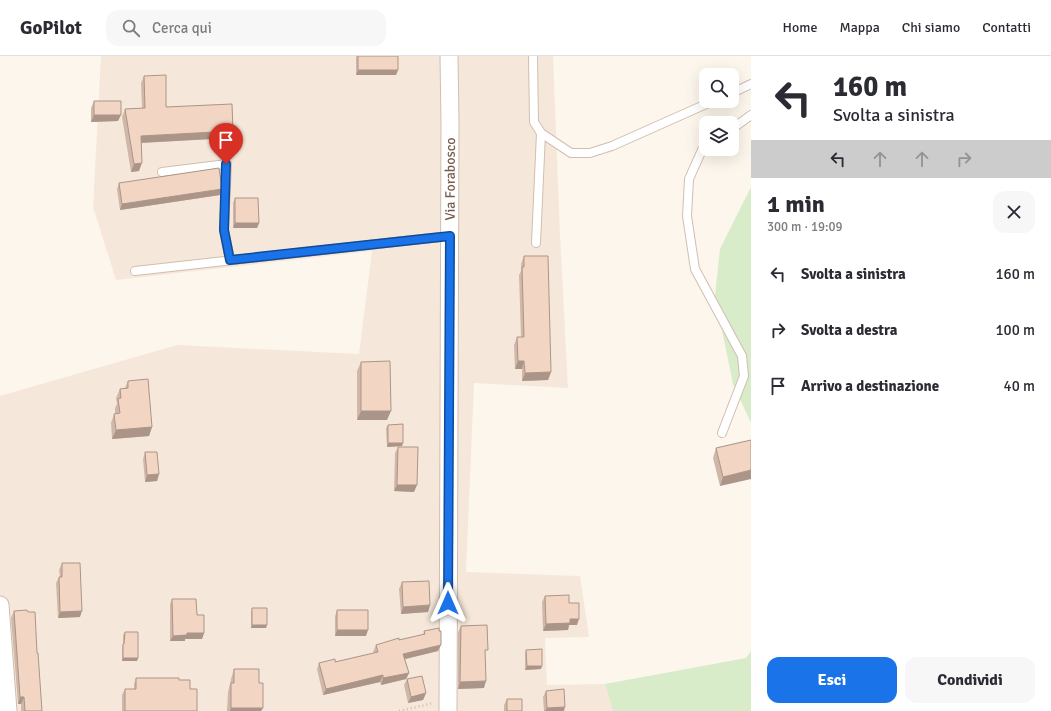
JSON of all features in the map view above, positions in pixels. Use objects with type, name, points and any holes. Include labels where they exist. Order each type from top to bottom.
[{"type":"street","name":"Via Forabosco","points":[[448,705],[450,236],[449,56]]},
{"type":"street","points":[[0,604],[8,711]]},
{"type":"lane","points":[[533,56],[534,122],[541,133],[571,153],[590,153],[612,146],[699,107]]},
{"type":"lane","points":[[739,90],[751,84]]},
{"type":"lane","points":[[739,124],[751,116]]},
{"type":"lane","points":[[536,243],[541,133]]},
{"type":"lane","points":[[699,156],[689,179],[687,216],[695,269],[742,356],[744,376],[722,433]]},
{"type":"lane","points":[[162,172],[226,164],[224,230],[230,260]]},
{"type":"lane","points":[[135,271],[450,236]]},
{"type":"path","points":[[399,711],[448,705]]},
{"type":"shaded area","points":[[101,56],[553,56],[568,388],[474,383],[466,572],[580,576],[589,637],[545,638],[547,685],[605,684],[613,711],[0,711],[0,396],[177,345],[359,354],[372,251],[116,280],[93,207]]},
{"type":"green space","points":[[751,187],[751,423],[733,384],[715,296],[720,249]]},
{"type":"green space","points":[[751,651],[751,711],[613,711],[605,684],[746,658]]},
{"type":"building","points":[[358,56],[398,56],[398,70],[358,70]]},
{"type":"building","points":[[166,75],[166,107],[232,104],[233,131],[141,136],[142,163],[134,164],[125,109],[145,108],[144,76]]},
{"type":"building","points":[[94,101],[121,101],[121,115],[94,115]]},
{"type":"building","points":[[219,168],[222,189],[122,204],[119,183]]},
{"type":"building","points":[[235,198],[258,198],[259,223],[235,223]]},
{"type":"building","points":[[524,256],[548,256],[551,372],[525,373],[524,361],[518,361],[517,337],[524,337],[522,267],[524,267]]},
{"type":"building","points":[[390,361],[391,411],[361,411],[361,362]]},
{"type":"building","points":[[148,379],[152,427],[116,430],[114,414],[120,413],[118,399],[121,398],[120,389],[128,388],[128,381]]},
{"type":"building","points":[[403,424],[403,443],[388,443],[388,425]]},
{"type":"building","points":[[751,440],[751,470],[723,477],[716,448]]},
{"type":"building","points":[[398,447],[418,447],[417,485],[397,485]]},
{"type":"building","points":[[145,452],[157,452],[159,474],[147,475]]},
{"type":"building","points":[[62,563],[80,563],[82,611],[60,612],[59,577],[62,577]]},
{"type":"building","points":[[429,581],[430,605],[403,607],[402,582]]},
{"type":"building","points":[[569,595],[569,603],[579,603],[579,619],[570,619],[570,623],[546,624],[545,596]]},
{"type":"building","points":[[172,599],[196,599],[197,615],[204,615],[204,633],[187,633],[187,635],[173,636]]},
{"type":"building","points":[[252,608],[267,608],[267,625],[252,625]]},
{"type":"building","points":[[27,610],[28,612],[35,612],[42,711],[25,711],[24,697],[20,697],[14,611]]},
{"type":"building","points":[[337,610],[368,610],[368,630],[337,630]]},
{"type":"building","points":[[487,625],[488,650],[485,650],[486,681],[460,682],[461,626]]},
{"type":"building","points":[[439,628],[439,631],[441,631],[441,645],[403,654],[409,673],[383,678],[383,675],[326,689],[319,663],[335,659],[335,662],[378,652],[376,645],[399,638],[399,640],[425,634],[424,631]]},
{"type":"building","points":[[125,632],[138,632],[138,658],[123,658]]},
{"type":"building","points":[[542,649],[542,666],[527,666],[526,650]]},
{"type":"building","points":[[234,669],[259,669],[259,683],[263,683],[263,708],[231,708],[231,683],[234,683]]},
{"type":"building","points":[[422,676],[426,693],[411,697],[407,679]]},
{"type":"building","points":[[136,678],[179,678],[179,680],[190,680],[190,689],[197,689],[197,711],[125,711],[125,689],[136,689]]},
{"type":"building","points":[[564,689],[565,707],[547,708],[546,691]]},
{"type":"building","points":[[507,699],[522,699],[522,711],[507,711]]},
{"type":"route","points":[[226,164],[224,230],[230,260],[450,236],[448,603]]}]
